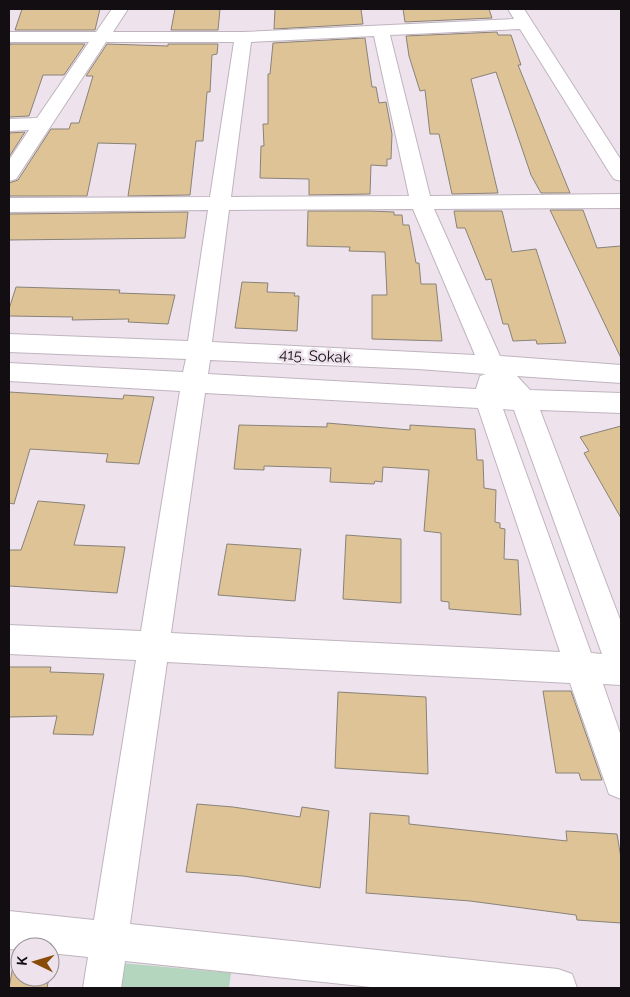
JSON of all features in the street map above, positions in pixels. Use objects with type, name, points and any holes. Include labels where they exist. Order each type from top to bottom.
[{"type":"street","points":[[9,175],[120,9]]},
{"type":"street","points":[[9,37],[243,37],[381,31],[521,16],[619,168]]},
{"type":"street","points":[[381,31],[421,203],[491,364],[523,400],[621,662]]},
{"type":"street","points":[[102,988],[199,350],[243,37]]},
{"type":"street","points":[[9,125],[42,124]]},
{"type":"street","points":[[9,205],[621,201]]},
{"type":"street","name":"415. Sokak","points":[[9,343],[491,364],[621,374]]},
{"type":"street","points":[[491,364],[487,399],[621,782]]},
{"type":"street","points":[[9,372],[487,399],[621,403]]},
{"type":"street","points":[[9,639],[621,670]]},
{"type":"street","points":[[9,930],[558,988]]},
{"type":"green space","points":[[122,963],[231,973],[229,988],[118,988]]},
{"type":"building","points":[[22,9],[100,9],[95,30],[15,30]]},
{"type":"building","points":[[175,9],[220,9],[218,30],[171,30]]},
{"type":"building","points":[[275,9],[361,9],[363,24],[274,29]]},
{"type":"building","points":[[403,9],[489,9],[492,18],[405,22]]},
{"type":"building","points":[[497,32],[498,35],[511,35],[521,65],[518,65],[570,193],[541,193],[531,175],[496,72],[471,79],[498,193],[452,194],[439,134],[430,134],[425,90],[420,91],[409,56],[406,36]]},
{"type":"building","points":[[365,38],[372,87],[376,87],[379,103],[386,102],[392,134],[391,159],[387,159],[387,166],[371,165],[370,194],[309,195],[309,179],[260,178],[261,146],[264,146],[263,124],[268,124],[268,74],[270,74],[273,43]]},
{"type":"building","points":[[10,44],[85,44],[64,75],[43,75],[29,116],[9,117]]},
{"type":"building","points":[[107,44],[168,46],[168,44],[218,44],[217,54],[212,55],[210,92],[207,92],[203,141],[196,141],[190,195],[128,196],[136,144],[98,143],[87,196],[9,196],[9,183],[18,180],[51,129],[69,129],[71,123],[79,123],[93,76],[86,76]]},
{"type":"building","points":[[25,132],[9,157],[9,133]]},
{"type":"building","points":[[550,210],[583,210],[597,248],[621,246],[621,358]]},
{"type":"building","points":[[308,211],[394,212],[394,215],[402,215],[403,225],[409,225],[416,263],[419,263],[421,284],[436,284],[442,341],[372,339],[372,295],[387,295],[385,252],[349,251],[350,247],[307,246]]},
{"type":"building","points":[[454,211],[502,211],[512,252],[536,249],[566,343],[537,344],[536,340],[513,341],[508,324],[503,324],[491,279],[486,280],[465,228],[457,228]]},
{"type":"building","points":[[188,212],[185,238],[9,240],[9,214]]},
{"type":"building","points":[[242,282],[268,283],[267,292],[295,293],[294,296],[299,296],[297,331],[235,328]]},
{"type":"building","points":[[16,287],[120,290],[119,293],[175,295],[168,324],[128,322],[129,319],[72,320],[73,317],[9,316],[9,309]]},
{"type":"building","points":[[9,392],[123,399],[124,395],[154,397],[139,464],[106,462],[108,454],[30,449],[14,504],[9,503]]},
{"type":"building","points":[[327,423],[410,430],[410,425],[475,429],[477,460],[483,460],[484,488],[496,490],[495,522],[500,523],[500,528],[505,529],[504,559],[518,560],[521,615],[449,609],[449,602],[441,601],[441,533],[424,531],[429,470],[383,467],[382,482],[375,481],[374,484],[330,482],[331,468],[264,466],[264,470],[234,469],[239,425],[327,427]]},
{"type":"building","points":[[621,426],[621,518],[584,453],[589,451],[580,437]]},
{"type":"building","points":[[38,501],[85,505],[74,545],[125,547],[117,593],[9,586],[9,550],[21,550]]},
{"type":"building","points":[[346,535],[401,539],[401,603],[343,599]]},
{"type":"building","points":[[227,544],[301,549],[295,601],[218,595]]},
{"type":"building","points":[[9,667],[51,667],[50,672],[104,674],[93,735],[53,734],[57,716],[9,717]]},
{"type":"building","points":[[543,691],[571,691],[602,780],[581,780],[579,773],[556,773]]},
{"type":"building","points":[[338,692],[426,697],[428,774],[335,768]]},
{"type":"building","points":[[197,804],[233,807],[300,817],[302,807],[329,811],[320,888],[243,876],[186,872]]},
{"type":"building","points":[[370,813],[409,816],[409,824],[567,841],[566,831],[617,834],[621,858],[621,923],[577,920],[576,915],[470,901],[366,893]]},
{"type":"building","points":[[10,982],[10,987],[47,987],[47,988],[9,988]]}]
